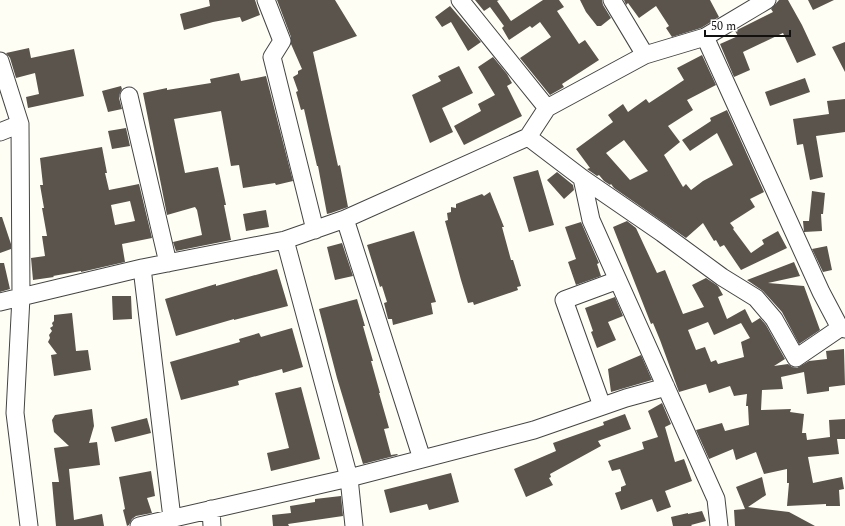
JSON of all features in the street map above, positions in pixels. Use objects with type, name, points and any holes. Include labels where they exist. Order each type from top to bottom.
[{"type":"street","points":[[266,0],[282,41],[272,57],[316,230]]},
{"type":"street","points":[[460,0],[546,108]]},
{"type":"street","points":[[612,0],[645,55]]},
{"type":"street","points":[[0,302],[142,268],[285,240],[345,219],[528,137],[546,108],[645,55],[705,37],[767,0]]},
{"type":"street","points":[[528,137],[582,178],[662,232],[722,277],[756,298],[774,319],[796,358],[842,329],[821,292],[705,37]]},
{"type":"street","points":[[0,61],[20,124],[21,297],[15,413],[29,526]]},
{"type":"street","points":[[129,96],[168,263]]},
{"type":"street","points":[[0,132],[20,124]]},
{"type":"street","points":[[582,178],[591,220],[716,499],[719,526]]},
{"type":"street","points":[[345,219],[422,459]]},
{"type":"street","points":[[285,240],[350,478],[354,526]]},
{"type":"street","points":[[142,268],[172,518]]},
{"type":"street","points":[[602,406],[564,300],[618,280]]},
{"type":"street","points":[[139,526],[172,518],[211,518],[350,478],[534,430],[626,398],[666,387]]},
{"type":"building","points":[[209,0],[255,0],[260,15],[242,22],[240,17],[213,22],[184,30],[180,14],[210,6]]},
{"type":"building","points":[[277,0],[335,0],[357,36],[313,52],[338,166],[340,165],[348,207],[327,214],[318,166],[304,109],[301,110],[296,92],[298,91],[293,77],[302,69],[291,44],[291,37]]},
{"type":"building","points":[[475,0],[499,0],[497,1],[511,21],[543,0],[559,0],[564,7],[557,11],[579,44],[585,40],[599,60],[562,84],[564,87],[550,95],[520,58],[551,37],[540,22],[532,28],[530,26],[509,40],[502,28],[504,26],[490,7],[484,11]]},
{"type":"building","points":[[580,0],[602,0],[603,5],[611,18],[601,26],[597,26],[586,12]]},
{"type":"building","points":[[624,0],[710,0],[719,17],[701,28],[672,37],[666,28],[669,26],[656,6],[639,18],[628,3],[626,5]]},
{"type":"building","points":[[779,0],[788,0],[816,55],[797,63],[783,33],[743,52],[750,70],[734,77],[720,44],[738,36],[735,31],[773,12],[771,9]]},
{"type":"building","points":[[808,0],[834,0],[813,10]]},
{"type":"building","points":[[450,6],[481,42],[468,51],[451,22],[442,27],[435,17]]},
{"type":"building","points":[[845,42],[845,72],[832,47]]},
{"type":"building","points":[[29,48],[31,58],[74,49],[84,96],[28,108],[26,97],[39,94],[35,73],[16,78],[10,58],[6,53]]},
{"type":"building","points":[[702,55],[716,85],[687,100],[693,110],[668,126],[680,142],[664,155],[683,187],[686,184],[691,190],[703,181],[733,165],[717,133],[690,151],[682,140],[711,121],[710,118],[727,110],[764,192],[750,199],[755,207],[730,223],[751,253],[764,244],[762,240],[778,231],[787,248],[741,270],[724,245],[720,247],[716,240],[714,241],[703,223],[686,238],[614,188],[611,184],[610,185],[604,181],[599,175],[597,176],[587,169],[590,168],[576,149],[613,122],[608,115],[623,104],[628,112],[646,99],[649,103],[684,80],[677,68]],"holes":[[[624,140],[648,171],[630,180],[606,153]]]},
{"type":"building","points":[[493,57],[507,74],[512,83],[507,86],[522,116],[464,145],[454,126],[481,111],[478,104],[495,95],[478,67]]},
{"type":"building","points":[[459,66],[473,93],[442,108],[453,132],[430,143],[412,95],[441,81],[438,76]]},
{"type":"building","points":[[239,73],[241,81],[266,76],[293,181],[276,185],[275,183],[243,188],[239,165],[231,166],[221,111],[174,119],[185,173],[218,167],[226,205],[224,205],[231,240],[176,251],[173,242],[202,235],[197,210],[195,207],[167,215],[143,93],[167,88],[167,90],[211,83],[210,79]]},
{"type":"building","points":[[805,78],[810,92],[770,106],[765,92]]},
{"type":"building","points":[[121,86],[122,89],[119,98],[122,109],[108,112],[102,91]]},
{"type":"building","points":[[845,99],[845,132],[816,136],[823,177],[810,180],[803,144],[797,145],[793,119],[829,114],[827,101]]},
{"type":"building","points":[[126,128],[130,146],[112,149],[108,131]]},
{"type":"building","points":[[102,147],[107,173],[105,173],[109,190],[139,184],[152,238],[122,244],[125,262],[81,272],[33,280],[31,258],[45,256],[42,236],[47,236],[42,208],[44,208],[40,185],[43,185],[40,158]],"holes":[[[130,201],[135,221],[115,225],[111,205]]]},
{"type":"building","points":[[538,170],[554,225],[529,232],[513,177]]},
{"type":"building","points":[[557,172],[573,185],[574,190],[564,199],[547,180]]},
{"type":"building","points":[[812,191],[825,193],[823,214],[821,214],[822,231],[804,232],[803,221],[809,221]]},
{"type":"building","points":[[490,192],[504,227],[502,227],[511,260],[513,260],[521,286],[517,287],[518,290],[474,305],[473,302],[468,303],[445,221],[448,220],[447,213],[451,212],[451,207],[456,208],[456,204],[482,194],[484,196]]},
{"type":"building","points":[[266,210],[269,227],[246,231],[243,214]]},
{"type":"building","points":[[0,217],[2,217],[11,244],[11,249],[0,253]]},
{"type":"building","points":[[627,221],[636,228],[657,273],[665,270],[683,314],[704,307],[692,285],[706,278],[718,286],[723,295],[718,297],[727,319],[745,309],[752,323],[760,318],[766,325],[785,359],[774,366],[788,364],[797,368],[809,361],[827,359],[826,351],[844,349],[845,385],[829,387],[829,391],[807,394],[804,372],[781,377],[783,389],[762,390],[761,410],[791,409],[790,412],[804,414],[802,433],[806,433],[807,440],[830,437],[829,420],[845,419],[845,439],[837,439],[839,454],[808,457],[813,483],[842,477],[844,489],[839,490],[840,506],[826,506],[826,504],[787,506],[789,483],[787,483],[787,469],[764,474],[756,452],[736,460],[733,449],[709,459],[696,430],[722,423],[725,431],[749,425],[748,406],[746,406],[747,394],[734,396],[730,386],[709,393],[706,384],[679,392],[660,340],[653,323],[651,324],[613,227]],"holes":[[[708,322],[714,335],[741,323],[750,338],[741,342],[744,357],[718,364],[716,360],[711,362],[705,347],[696,350],[688,330]]]},
{"type":"building","points":[[581,222],[599,263],[597,264],[601,276],[576,285],[568,262],[576,259],[565,227]]},
{"type":"building","points":[[414,231],[436,302],[431,303],[433,314],[393,325],[392,319],[388,319],[384,303],[387,302],[382,286],[380,287],[367,245]]},
{"type":"building","points":[[342,243],[353,276],[335,280],[327,247]]},
{"type":"building","points":[[827,246],[832,270],[823,272],[812,249]]},
{"type":"building","points":[[794,262],[800,276],[768,283],[804,286],[820,330],[799,344],[782,312],[763,291],[747,280]]},
{"type":"building","points":[[0,263],[4,263],[10,289],[0,292]]},
{"type":"building","points":[[277,269],[288,306],[234,319],[176,336],[165,299],[216,284],[216,286]]},
{"type":"building","points":[[112,296],[131,296],[132,319],[113,320]]},
{"type":"building","points":[[615,297],[623,316],[608,322],[616,340],[597,348],[585,308]]},
{"type":"building","points":[[357,299],[373,361],[371,361],[389,428],[384,429],[391,455],[398,455],[363,464],[337,378],[319,309]]},
{"type":"building","points":[[72,313],[76,351],[88,350],[91,370],[54,376],[51,355],[57,354],[48,342],[50,338],[49,335],[52,331],[50,328],[53,326],[52,323],[54,321],[54,315]]},
{"type":"building","points":[[292,328],[303,367],[283,373],[282,369],[238,381],[239,385],[181,400],[170,362],[240,342],[239,339],[259,333],[261,337]]},
{"type":"building","points":[[641,355],[652,380],[611,392],[608,369]]},
{"type":"building","points":[[301,387],[320,459],[271,471],[267,453],[289,448],[275,393]]},
{"type":"building","points":[[662,403],[671,424],[665,427],[675,462],[684,459],[692,481],[665,491],[671,507],[657,512],[652,499],[621,510],[615,493],[621,491],[621,487],[626,485],[620,469],[612,471],[608,461],[644,449],[642,442],[658,437],[648,411]]},
{"type":"building","points":[[92,409],[94,426],[89,443],[97,442],[100,465],[69,469],[74,520],[102,514],[104,526],[56,526],[52,482],[59,482],[54,448],[69,446],[54,432],[52,420],[55,415]]},
{"type":"building","points":[[625,414],[631,429],[598,441],[601,446],[550,474],[551,477],[549,478],[553,485],[526,497],[514,469],[556,451],[553,443],[604,425],[603,422]]},
{"type":"building","points":[[147,418],[151,433],[115,442],[111,427]]},
{"type":"building","points":[[151,471],[155,496],[147,498],[152,513],[136,516],[127,526],[123,510],[125,509],[119,477]]},
{"type":"building","points":[[451,473],[459,502],[429,510],[427,504],[390,513],[384,490]]},
{"type":"building","points":[[762,477],[766,495],[748,507],[789,512],[815,526],[735,526],[734,510],[745,509],[736,487]]},
{"type":"building","points":[[341,496],[343,516],[288,524],[289,526],[273,526],[272,515],[291,513],[290,506],[315,502],[315,499]]},
{"type":"building","points":[[702,511],[706,521],[691,525],[692,526],[673,526],[671,517]]}]
